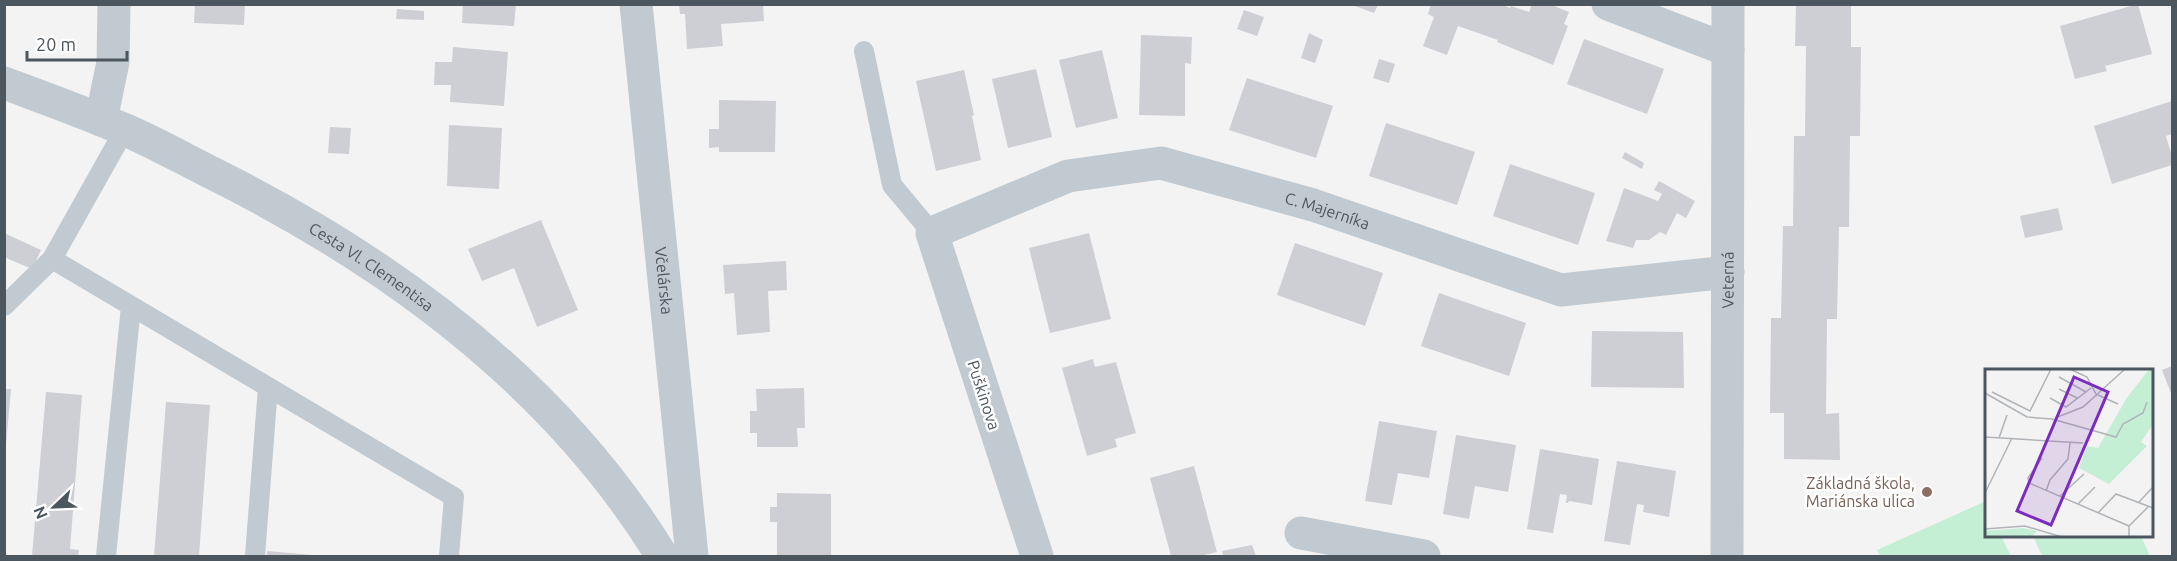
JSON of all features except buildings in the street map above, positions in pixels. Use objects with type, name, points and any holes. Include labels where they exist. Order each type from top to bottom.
[{"type":"street","points":[[113,125],[114,4]]},
{"type":"street","name":"Včelárska","points":[[636,4],[692,556]]},
{"type":"street","points":[[1608,4],[1728,50]]},
{"type":"street","name":"Veterná","points":[[1727,556],[1728,4]]},
{"type":"street","name":"Cesta Vl. Clementisa","points":[[4,83],[113,125],[268,200],[353,252],[440,312],[515,376],[579,443],[638,518],[662,556]]},
{"type":"street","name":"C. Majerníka","points":[[932,233],[1068,176],[1161,164],[1313,205],[1560,290],[1728,273]]},
{"type":"street","name":"Puškinova","points":[[932,233],[1037,556]]},
{"type":"street","points":[[1301,533],[1425,556]]},
{"type":"lane","points":[[864,51],[892,185],[932,233]]},
{"type":"lane","points":[[4,306],[52,259],[113,125]]},
{"type":"lane","points":[[52,259],[454,497],[449,556]]},
{"type":"lane","points":[[106,556],[131,306]]},
{"type":"lane","points":[[255,556],[268,387]]},
{"type":"green space","points":[[1985,501],[1985,537],[2002,537],[2011,556],[1880,556],[1877,550]]},
{"type":"green space","points":[[2033,537],[2141,537],[2150,556],[2042,556]]},
{"type":"place","name":"Základná škola, Mariánska ulica","points":[[1927,492]]}]
